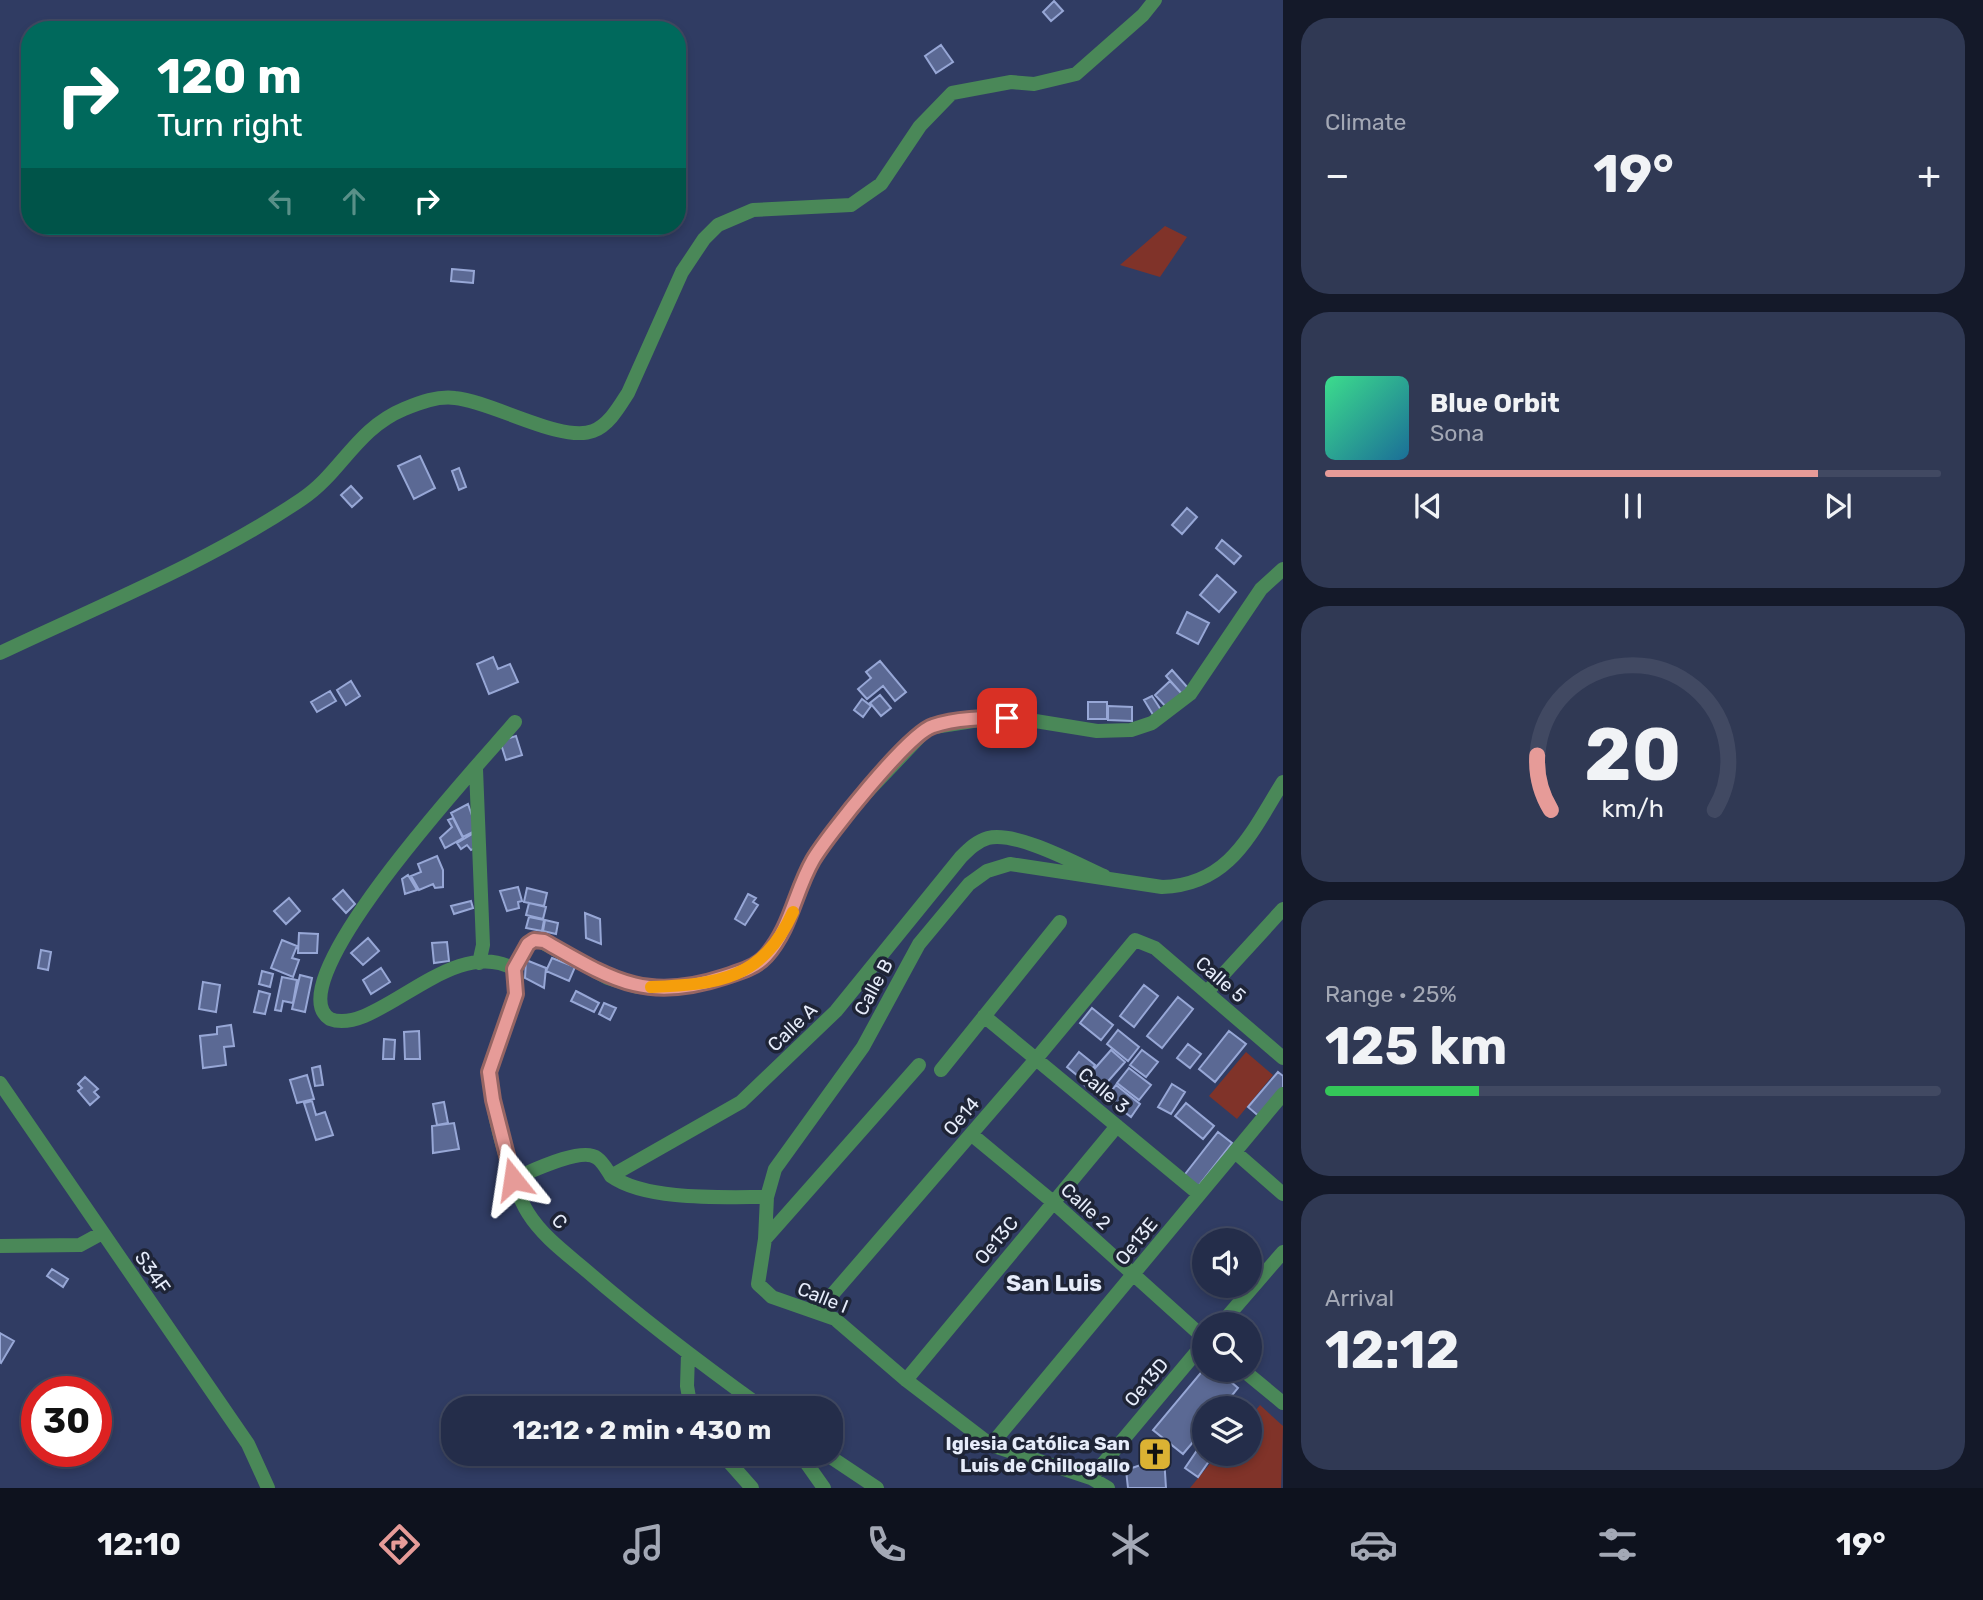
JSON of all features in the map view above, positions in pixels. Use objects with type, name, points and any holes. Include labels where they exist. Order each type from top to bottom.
[{"type":"street","points":[[0,653],[201,556],[281,512],[316,487],[359,438],[402,410],[433,398],[456,398],[569,433],[593,431],[617,410],[628,393],[682,272],[704,239],[718,225],[753,210],[851,205],[881,184],[920,126],[952,93],[1010,82],[1034,84],[1076,74],[1143,15],[1155,0]]},
{"type":"street","points":[[515,722],[351,922],[326,966],[321,986],[321,1008],[330,1019],[348,1021],[391,1003],[453,966],[498,962],[514,969],[528,944],[538,940],[608,978],[638,987],[699,985],[750,968],[767,955],[789,921],[806,874],[820,849],[859,800],[928,728],[992,718],[1023,719],[1097,731],[1130,730],[1152,723],[1190,694],[1261,589],[1283,569]]},
{"type":"street","points":[[476,769],[483,945],[478,963]]},
{"type":"street","points":[[1104,876],[1162,887],[1183,886],[1209,877],[1228,863],[1245,842],[1283,782]]},
{"type":"street","name":"Calle A","points":[[611,1176],[741,1102],[836,1012],[961,857],[978,842],[990,838],[1016,839],[1104,876]]},
{"type":"street","name":"Calle B","points":[[765,1239],[766,1197],[779,1162],[863,1047],[919,944],[969,884],[987,871],[1010,864],[1104,876]]},
{"type":"street","points":[[1207,992],[1282,913]]},
{"type":"street","points":[[941,1070],[1060,922]]},
{"type":"street","name":"Calle 5","points":[[1130,943],[1139,939],[1149,944],[1283,1058]]},
{"type":"street","name":"Oe14","points":[[818,1311],[1037,1059],[1130,943]]},
{"type":"street","name":"C","points":[[514,969],[516,994],[489,1072],[493,1100],[513,1179],[526,1211],[549,1239],[688,1354],[746,1396]]},
{"type":"street","name":"Calle 3","points":[[984,1016],[1199,1194]]},
{"type":"street","points":[[765,1239],[919,1065]]},
{"type":"street","name":"S34F","points":[[0,1083],[248,1444],[268,1488]]},
{"type":"street","name":"Oe13E","points":[[991,1445],[1283,1094]]},
{"type":"street","name":"Oe13C","points":[[906,1380],[1117,1126]]},
{"type":"street","name":"Calle 2","points":[[971,1134],[1053,1202],[1192,1330]]},
{"type":"street","points":[[1235,1152],[1283,1194]]},
{"type":"street","points":[[513,1179],[544,1165],[585,1155],[598,1159],[611,1176],[623,1184],[646,1190],[766,1197]]},
{"type":"street","points":[[0,1245],[80,1245],[102,1233]]},
{"type":"street","name":"Calle I","points":[[765,1239],[757,1279],[761,1288],[772,1297],[818,1311],[846,1326],[906,1380],[991,1445],[1091,1478],[1108,1488]]},
{"type":"street","points":[[1231,1312],[1283,1252]]},
{"type":"street","points":[[688,1354],[689,1396]]},
{"type":"street","name":"Oe13D","points":[[1091,1478],[1192,1356]]},
{"type":"street","points":[[1258,1382],[1281,1399]]},
{"type":"street","points":[[843,1465],[877,1488]]},
{"type":"street","points":[[733,1466],[752,1488]]},
{"type":"street","points":[[808,1466],[824,1488]]},
{"type":"shaded area","points":[[1165,226],[1187,237],[1160,277],[1120,265]]},
{"type":"shaded area","points":[[1246,1052],[1273,1075],[1237,1119],[1209,1096]]},
{"type":"shaded area","points":[[1262,1407],[1283,1426],[1281,1488],[1190,1488],[1208,1466],[1262,1466]]},
{"type":"building","points":[[1054,1],[1063,11],[1051,21],[1043,12]]},
{"type":"building","points":[[941,45],[953,62],[936,73],[925,56]]},
{"type":"building","points":[[452,269],[474,271],[473,283],[451,281]]},
{"type":"building","points":[[420,456],[435,488],[414,499],[398,466]]},
{"type":"building","points":[[459,468],[466,487],[459,490],[452,471]]},
{"type":"building","points":[[351,486],[362,498],[352,507],[341,495]]},
{"type":"building","points":[[1187,508],[1197,517],[1182,534],[1172,525]]},
{"type":"building","points":[[1222,540],[1241,556],[1234,564],[1216,548]]},
{"type":"building","points":[[1217,575],[1236,592],[1219,612],[1200,595]]},
{"type":"building","points":[[1187,612],[1209,623],[1198,644],[1177,633]]},
{"type":"building","points":[[493,657],[498,669],[510,664],[518,682],[489,694],[477,664]]},
{"type":"building","points":[[880,661],[906,692],[895,701],[883,686],[867,699],[858,689],[871,678],[866,672]]},
{"type":"building","points":[[1172,670],[1188,688],[1182,694],[1166,676]]},
{"type":"building","points":[[351,681],[360,696],[346,705],[337,690]]},
{"type":"building","points":[[1170,681],[1182,694],[1167,708],[1155,695]]},
{"type":"building","points":[[330,691],[336,701],[317,712],[311,702]]},
{"type":"building","points":[[880,695],[891,708],[881,716],[870,703]]},
{"type":"building","points":[[1152,696],[1163,713],[1155,718],[1144,700]]},
{"type":"building","points":[[862,699],[871,706],[863,717],[854,710]]},
{"type":"building","points":[[1088,702],[1107,702],[1107,719],[1088,719]]},
{"type":"building","points":[[1108,706],[1132,707],[1132,721],[1108,720]]},
{"type":"building","points":[[516,736],[522,755],[506,760],[500,741]]},
{"type":"building","points":[[468,804],[477,830],[463,837],[451,813]]},
{"type":"building","points":[[453,818],[463,838],[445,848],[440,838],[452,827],[448,820]]},
{"type":"building","points":[[474,833],[478,846],[471,850],[467,845],[461,849],[457,843]]},
{"type":"building","points":[[437,856],[443,870],[443,887],[435,888],[433,884],[419,890],[411,876],[421,872],[418,864]]},
{"type":"building","points":[[408,875],[417,890],[405,894],[402,879]]},
{"type":"building","points":[[518,887],[522,901],[518,902],[519,908],[507,911],[500,891]]},
{"type":"building","points":[[527,888],[547,893],[544,906],[524,902]]},
{"type":"building","points":[[343,890],[355,904],[346,913],[333,899]]},
{"type":"building","points":[[748,894],[756,898],[753,902],[758,905],[745,925],[735,919]]},
{"type":"building","points":[[289,898],[300,911],[286,924],[274,911]]},
{"type":"building","points":[[471,901],[473,908],[454,914],[451,906]]},
{"type":"building","points":[[529,903],[546,907],[543,919],[526,915]]},
{"type":"building","points":[[585,913],[600,919],[601,944],[586,938]]},
{"type":"building","points":[[529,917],[544,920],[542,931],[526,928]]},
{"type":"building","points":[[545,920],[558,923],[556,934],[543,931]]},
{"type":"building","points":[[299,933],[318,934],[317,953],[298,953]]},
{"type":"building","points":[[368,938],[379,951],[363,965],[351,953]]},
{"type":"building","points":[[282,940],[297,946],[292,958],[299,960],[293,977],[271,968]]},
{"type":"building","points":[[447,942],[449,961],[434,963],[432,943]]},
{"type":"building","points":[[41,950],[51,952],[48,970],[38,968]]},
{"type":"building","points":[[552,958],[575,967],[569,981],[546,971]]},
{"type":"building","points":[[526,960],[546,968],[544,988],[525,978]]},
{"type":"building","points":[[381,968],[390,982],[371,994],[363,980]]},
{"type":"building","points":[[262,971],[273,974],[270,987],[259,984]]},
{"type":"building","points":[[300,975],[312,978],[305,1012],[292,1009]]},
{"type":"building","points":[[282,977],[297,980],[293,1003],[283,1001],[281,1011],[275,1010]]},
{"type":"building","points":[[203,982],[220,985],[216,1012],[199,1009]]},
{"type":"building","points":[[1144,985],[1158,996],[1134,1027],[1120,1016]]},
{"type":"building","points":[[259,991],[270,994],[265,1014],[254,1012]]},
{"type":"building","points":[[576,991],[599,1003],[594,1012],[571,1001]]},
{"type":"building","points":[[1178,997],[1193,1009],[1162,1048],[1147,1036]]},
{"type":"building","points":[[604,1003],[616,1008],[610,1020],[599,1014]]},
{"type":"building","points":[[1092,1008],[1113,1025],[1101,1040],[1080,1023]]},
{"type":"building","points":[[231,1025],[234,1046],[224,1047],[226,1065],[203,1068],[200,1036],[217,1034],[217,1027]]},
{"type":"building","points":[[1118,1030],[1139,1047],[1128,1061],[1107,1044]]},
{"type":"building","points":[[419,1031],[420,1059],[405,1059],[404,1032]]},
{"type":"building","points":[[1229,1031],[1246,1044],[1215,1082],[1199,1069]]},
{"type":"building","points":[[384,1039],[395,1040],[394,1059],[383,1059]]},
{"type":"building","points":[[1188,1044],[1201,1054],[1190,1068],[1177,1058]]},
{"type":"building","points":[[1111,1050],[1125,1062],[1096,1095],[1082,1083]]},
{"type":"building","points":[[1142,1050],[1158,1062],[1146,1077],[1130,1065]]},
{"type":"building","points":[[1079,1052],[1095,1065],[1083,1080],[1067,1067]]},
{"type":"building","points":[[320,1066],[323,1085],[315,1086],[312,1068]]},
{"type":"building","points":[[1129,1068],[1151,1085],[1139,1100],[1117,1083]]},
{"type":"building","points":[[1278,1072],[1283,1076],[1283,1093],[1261,1118],[1248,1107]]},
{"type":"building","points":[[307,1075],[314,1099],[297,1103],[290,1080]]},
{"type":"building","points":[[85,1077],[98,1089],[94,1092],[99,1097],[90,1105],[78,1091],[82,1088],[78,1084]]},
{"type":"building","points":[[1172,1084],[1185,1092],[1171,1114],[1158,1107]]},
{"type":"building","points":[[1116,1085],[1140,1104],[1131,1117],[1106,1098]]},
{"type":"building","points":[[312,1101],[316,1115],[325,1112],[333,1135],[316,1140],[304,1103]]},
{"type":"building","points":[[444,1102],[448,1123],[437,1125],[433,1104]]},
{"type":"building","points":[[1186,1103],[1214,1126],[1203,1139],[1175,1116]]},
{"type":"building","points":[[454,1123],[459,1149],[433,1153],[432,1126]]},
{"type":"building","points":[[1218,1132],[1232,1143],[1196,1189],[1182,1178]]},
{"type":"building","points":[[52,1269],[68,1279],[63,1287],[47,1276]]},
{"type":"building","points":[[0,1333],[14,1341],[1,1363],[0,1362]]},
{"type":"building","points":[[1193,1382],[1231,1382],[1238,1388],[1232,1396],[1192,1396],[1192,1443],[1183,1454],[1153,1430]]},
{"type":"building","points":[[1164,1457],[1166,1488],[1128,1488],[1126,1470]]},
{"type":"building","points":[[1192,1458],[1192,1466],[1206,1466],[1198,1477],[1185,1468]]},
{"type":"slow traffic","points":[[651,987],[699,985],[750,968],[767,955],[793,912]]},
{"type":"place","name":"Iglesia Católica San Luis de Chillogallo","points":[[1155,1454]]},
{"type":"district","name":"San Luis","points":[[1054,1283]]},
{"type":"route","points":[[513,1179],[493,1100],[489,1072],[494,1051],[516,994],[514,969],[528,944],[534,940],[544,941],[608,978],[644,988],[699,985],[750,968],[767,955],[789,921],[806,874],[820,849],[852,808],[918,737],[933,726],[967,720],[1007,718]]}]
